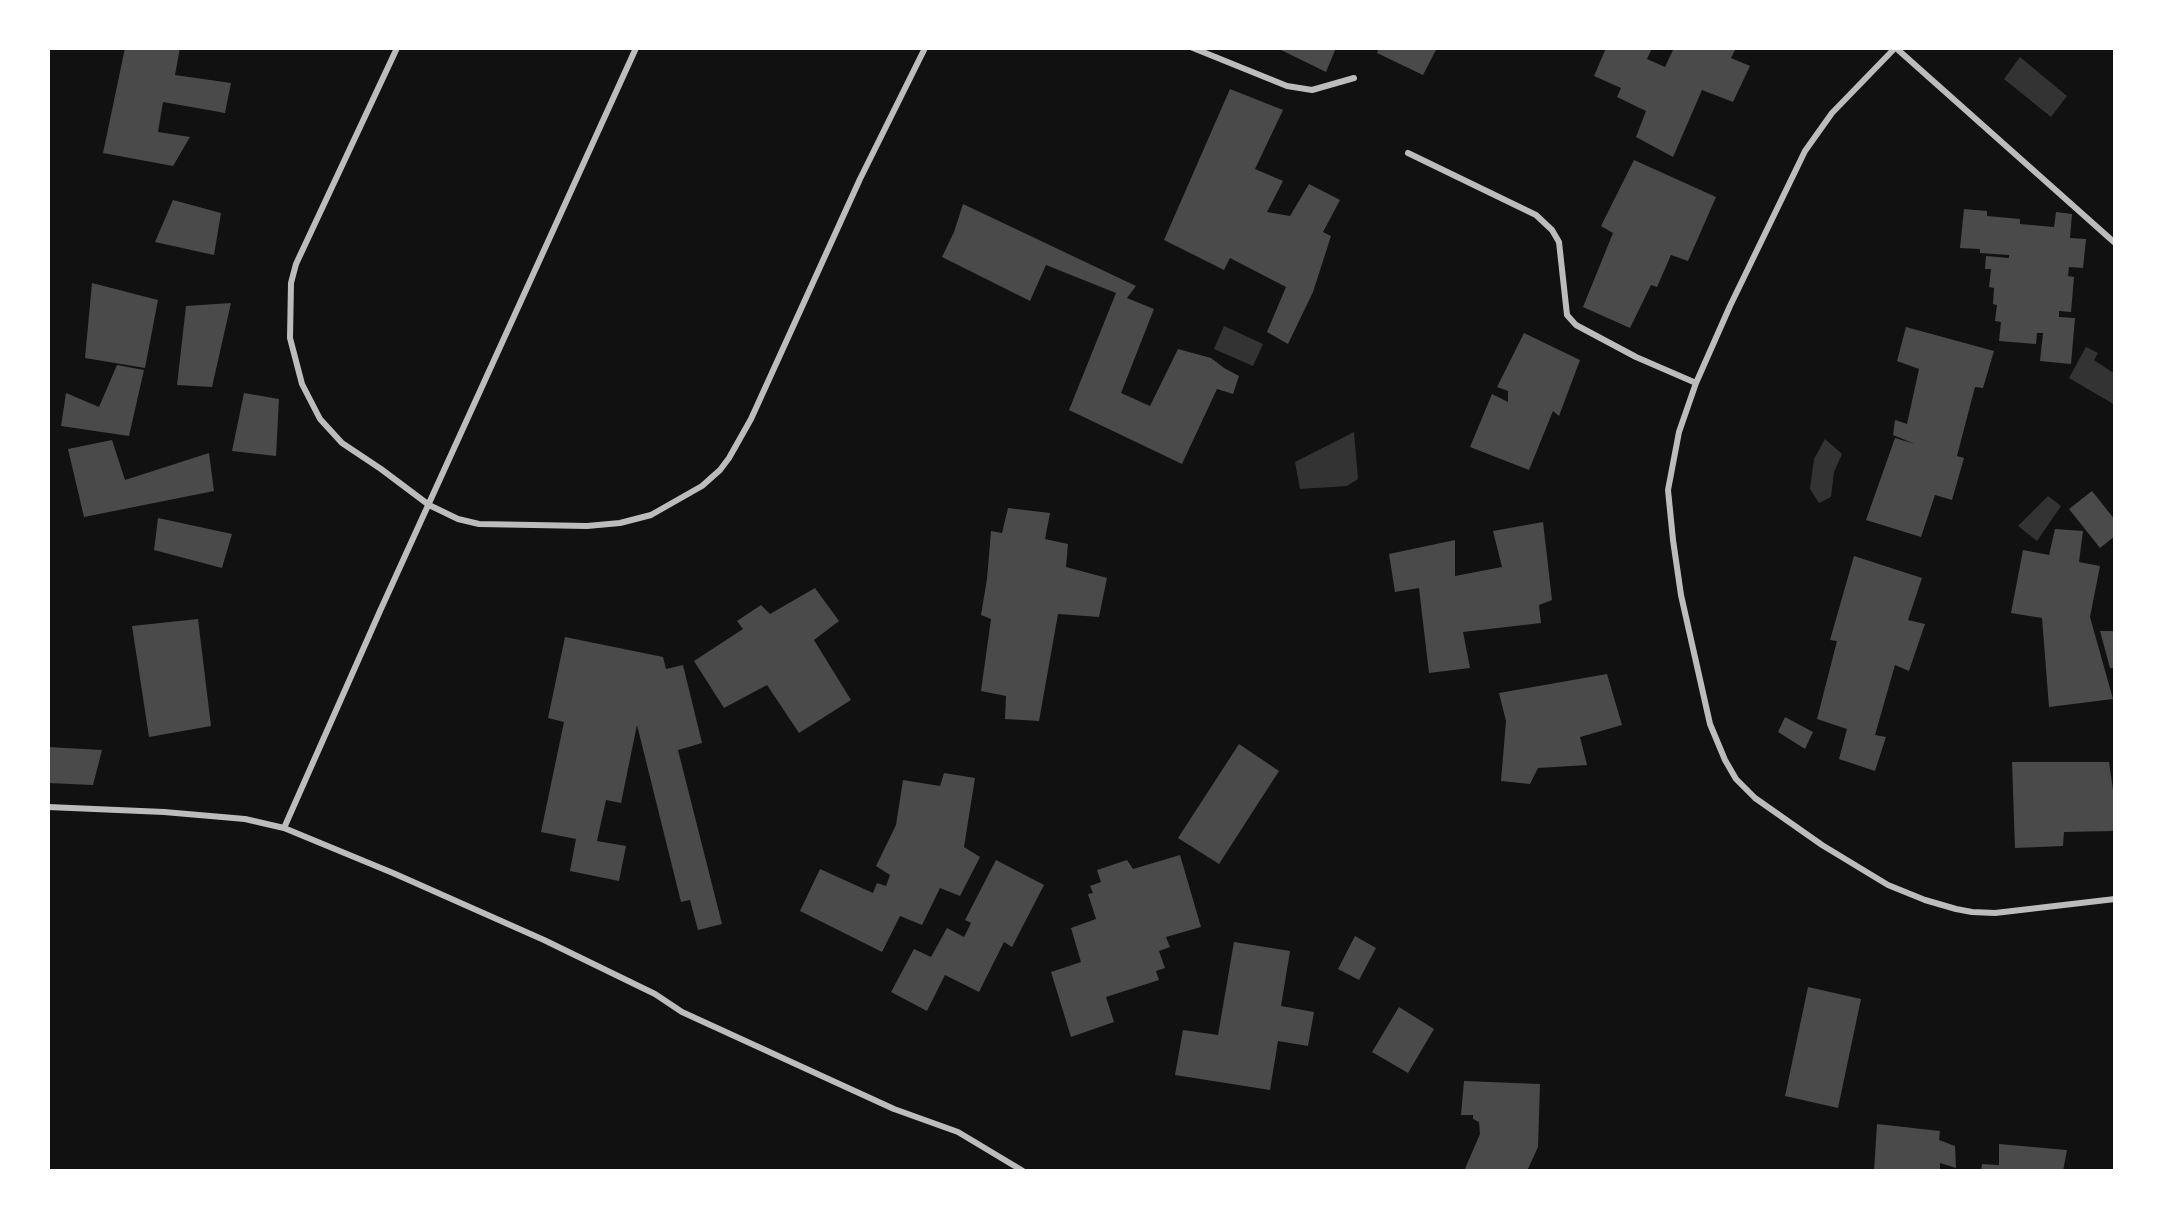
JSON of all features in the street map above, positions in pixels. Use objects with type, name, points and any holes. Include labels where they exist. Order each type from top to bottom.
[{"type":"street","points":[[397,48],[296,264],[291,283],[290,338],[302,384],[320,419],[342,443],[429,505],[458,519],[479,524],[587,526],[620,523],[651,515],[702,486],[720,470],[729,458],[751,418],[860,179],[925,48]]},
{"type":"street","points":[[284,828],[636,48]]},
{"type":"street","points":[[1193,48],[1287,86],[1312,90],[1354,78]]},
{"type":"street","points":[[2115,243],[1896,48],[1832,112],[1805,150],[1696,383],[1679,432],[1668,490],[1681,595],[1710,724],[1725,760],[1736,779],[1755,798],[1822,845],[1888,885],[1925,900],[1956,909],[1995,912],[2115,899]]},
{"type":"street","points":[[1408,153],[1536,215],[1552,230],[1559,242],[1567,315],[1576,326],[1636,357],[1696,383]]},
{"type":"street","points":[[48,807],[164,812],[245,819],[284,828],[544,940],[655,994],[682,1012],[894,1109],[958,1132],[1023,1171]]},
{"type":"shaded area","points":[[2020,57],[2067,96],[2051,117],[2004,79]]},
{"type":"shaded area","points":[[1224,326],[1263,344],[1253,366],[1214,349]]},
{"type":"shaded area","points":[[2086,347],[2098,353],[2094,360],[2115,374],[2115,405],[2069,378]]},
{"type":"shaded area","points":[[1354,432],[1358,479],[1347,486],[1300,489],[1295,462]]},
{"type":"shaded area","points":[[1825,439],[1842,454],[1834,472],[1831,497],[1819,503],[1810,489],[1814,459]]},
{"type":"shaded area","points":[[2048,496],[2061,506],[2037,541],[2018,526]]},
{"type":"building","points":[[125,48],[180,48],[175,75],[231,83],[225,113],[163,102],[158,132],[190,137],[173,166],[103,153]]},
{"type":"building","points":[[1277,48],[1336,48],[1326,72]]},
{"type":"building","points":[[1379,48],[1437,48],[1423,75],[1377,53]]},
{"type":"building","points":[[1606,48],[1652,48],[1647,59],[1665,67],[1674,48],[1736,48],[1731,58],[1750,66],[1733,102],[1702,90],[1673,157],[1636,137],[1646,111],[1617,97],[1621,88],[1594,76]]},
{"type":"building","points":[[1230,89],[1283,110],[1255,169],[1283,181],[1267,212],[1290,216],[1309,184],[1340,200],[1323,232],[1331,236],[1313,292],[1288,344],[1267,332],[1286,287],[1230,258],[1224,270],[1164,240]]},
{"type":"building","points":[[1634,160],[1716,197],[1688,261],[1671,255],[1657,287],[1651,285],[1630,328],[1583,307],[1613,233],[1601,226]]},
{"type":"building","points":[[173,200],[221,213],[214,255],[155,242]]},
{"type":"building","points":[[963,204],[1136,286],[1127,298],[1154,309],[1121,393],[1150,406],[1178,349],[1211,358],[1239,376],[1233,394],[1217,389],[1182,464],[1069,410],[1116,293],[1046,265],[1030,301],[942,257],[954,232]]},
{"type":"building","points":[[1964,209],[1987,211],[1987,216],[2020,219],[2020,224],[2054,227],[2056,212],[2072,214],[2070,238],[2086,239],[2083,268],[2069,267],[2068,276],[2074,277],[2071,312],[2059,311],[2059,317],[2075,318],[2071,364],[2040,361],[2043,333],[2037,333],[2036,344],[1999,341],[2001,322],[1995,321],[1997,305],[1993,304],[1994,288],[1989,287],[1991,269],[1985,269],[1986,256],[2009,258],[2009,255],[1980,253],[1980,249],[1960,248]]},
{"type":"building","points":[[92,283],[158,300],[145,368],[85,358]]},
{"type":"building","points":[[231,303],[212,387],[177,385],[186,306]]},
{"type":"building","points":[[1906,327],[1994,351],[1983,388],[1975,387],[1957,456],[1964,458],[1952,500],[1935,495],[1921,537],[1866,520],[1895,438],[1915,444],[1893,435],[1895,420],[1907,424],[1919,369],[1897,361]]},
{"type":"building","points":[[1524,333],[1580,360],[1559,416],[1553,411],[1529,470],[1470,447],[1492,394],[1508,402],[1508,391],[1497,387]]},
{"type":"building","points":[[117,365],[144,370],[129,436],[61,426],[66,393],[99,407]]},
{"type":"building","points":[[244,393],[279,399],[276,456],[232,451]]},
{"type":"building","points":[[112,440],[125,480],[209,453],[214,491],[84,517],[68,449]]},
{"type":"building","points":[[2092,491],[2115,520],[2115,536],[2100,548],[2069,509]]},
{"type":"building","points":[[1008,508],[1050,513],[1045,539],[1068,544],[1066,567],[1107,578],[1099,617],[1058,614],[1039,721],[1005,719],[1006,696],[981,691],[991,619],[981,615],[991,531],[1002,533]]},
{"type":"building","points":[[158,518],[232,534],[222,568],[154,550]]},
{"type":"building","points":[[1543,522],[1552,600],[1539,605],[1541,623],[1463,632],[1470,668],[1429,673],[1419,588],[1395,592],[1389,554],[1455,540],[1455,576],[1502,567],[1493,531]]},
{"type":"building","points":[[2055,529],[2083,531],[2079,562],[2100,566],[2090,617],[2113,699],[2049,707],[2042,618],[2011,613],[2023,550],[2049,555]]},
{"type":"building","points":[[1854,556],[1922,578],[1908,620],[1925,624],[1909,671],[1895,665],[1875,735],[1886,737],[1875,771],[1839,759],[1847,729],[1817,719],[1837,641],[1830,640]]},
{"type":"building","points":[[815,588],[839,621],[814,640],[851,700],[799,733],[767,685],[724,708],[694,661],[743,629],[737,621],[761,605],[770,614]]},
{"type":"building","points":[[198,619],[211,726],[149,737],[132,626]]},
{"type":"building","points":[[2100,631],[2115,631],[2115,668],[2110,668]]},
{"type":"building","points":[[565,637],[663,657],[666,669],[683,665],[702,743],[678,750],[722,924],[698,930],[690,900],[681,902],[637,725],[621,803],[606,800],[597,841],[626,846],[619,881],[570,871],[576,839],[541,832],[564,722],[548,718]]},
{"type":"building","points":[[1607,674],[1622,725],[1580,737],[1587,765],[1538,768],[1530,784],[1501,781],[1506,721],[1499,693]]},
{"type":"building","points":[[1785,717],[1813,732],[1805,749],[1778,732]]},
{"type":"building","points":[[1239,744],[1279,771],[1219,864],[1178,838]]},
{"type":"building","points":[[48,747],[102,750],[93,785],[48,783]]},
{"type":"building","points":[[2012,762],[2109,762],[2113,790],[2115,790],[2115,831],[2064,832],[2063,846],[2015,848]]},
{"type":"building","points":[[944,773],[975,778],[964,847],[980,857],[960,896],[940,888],[922,925],[900,916],[882,952],[800,911],[820,869],[873,893],[877,883],[886,886],[890,875],[876,866],[896,825],[903,780],[940,786]]},
{"type":"building","points":[[1180,855],[1201,927],[1166,937],[1170,947],[1159,951],[1165,968],[1156,971],[1159,980],[1106,997],[1114,1022],[1071,1037],[1051,972],[1081,962],[1071,928],[1096,919],[1088,894],[1093,893],[1090,886],[1101,882],[1097,870],[1127,860],[1133,869]]},
{"type":"building","points":[[996,860],[1044,885],[1012,947],[1004,942],[979,992],[945,975],[927,1011],[891,992],[914,949],[931,957],[947,928],[964,937],[971,923],[965,920]]},
{"type":"building","points":[[1355,936],[1376,948],[1359,980],[1338,969]]},
{"type":"building","points":[[1234,942],[1290,951],[1281,1006],[1314,1012],[1308,1046],[1278,1041],[1270,1090],[1175,1075],[1183,1030],[1218,1035]]},
{"type":"building","points":[[1808,987],[1861,999],[1838,1108],[1785,1096]]},
{"type":"building","points":[[1399,1007],[1434,1029],[1408,1073],[1372,1052]]},
{"type":"building","points":[[1464,1081],[1540,1084],[1538,1147],[1527,1171],[1464,1171],[1480,1134],[1479,1122],[1473,1119],[1473,1115],[1461,1115]]},
{"type":"building","points":[[1877,1124],[1940,1131],[1939,1140],[1955,1146],[1956,1168],[1940,1163],[1940,1171],[1874,1171]]},
{"type":"building","points":[[1999,1144],[2067,1150],[2063,1171],[1981,1171],[1982,1164],[1999,1165]]}]
